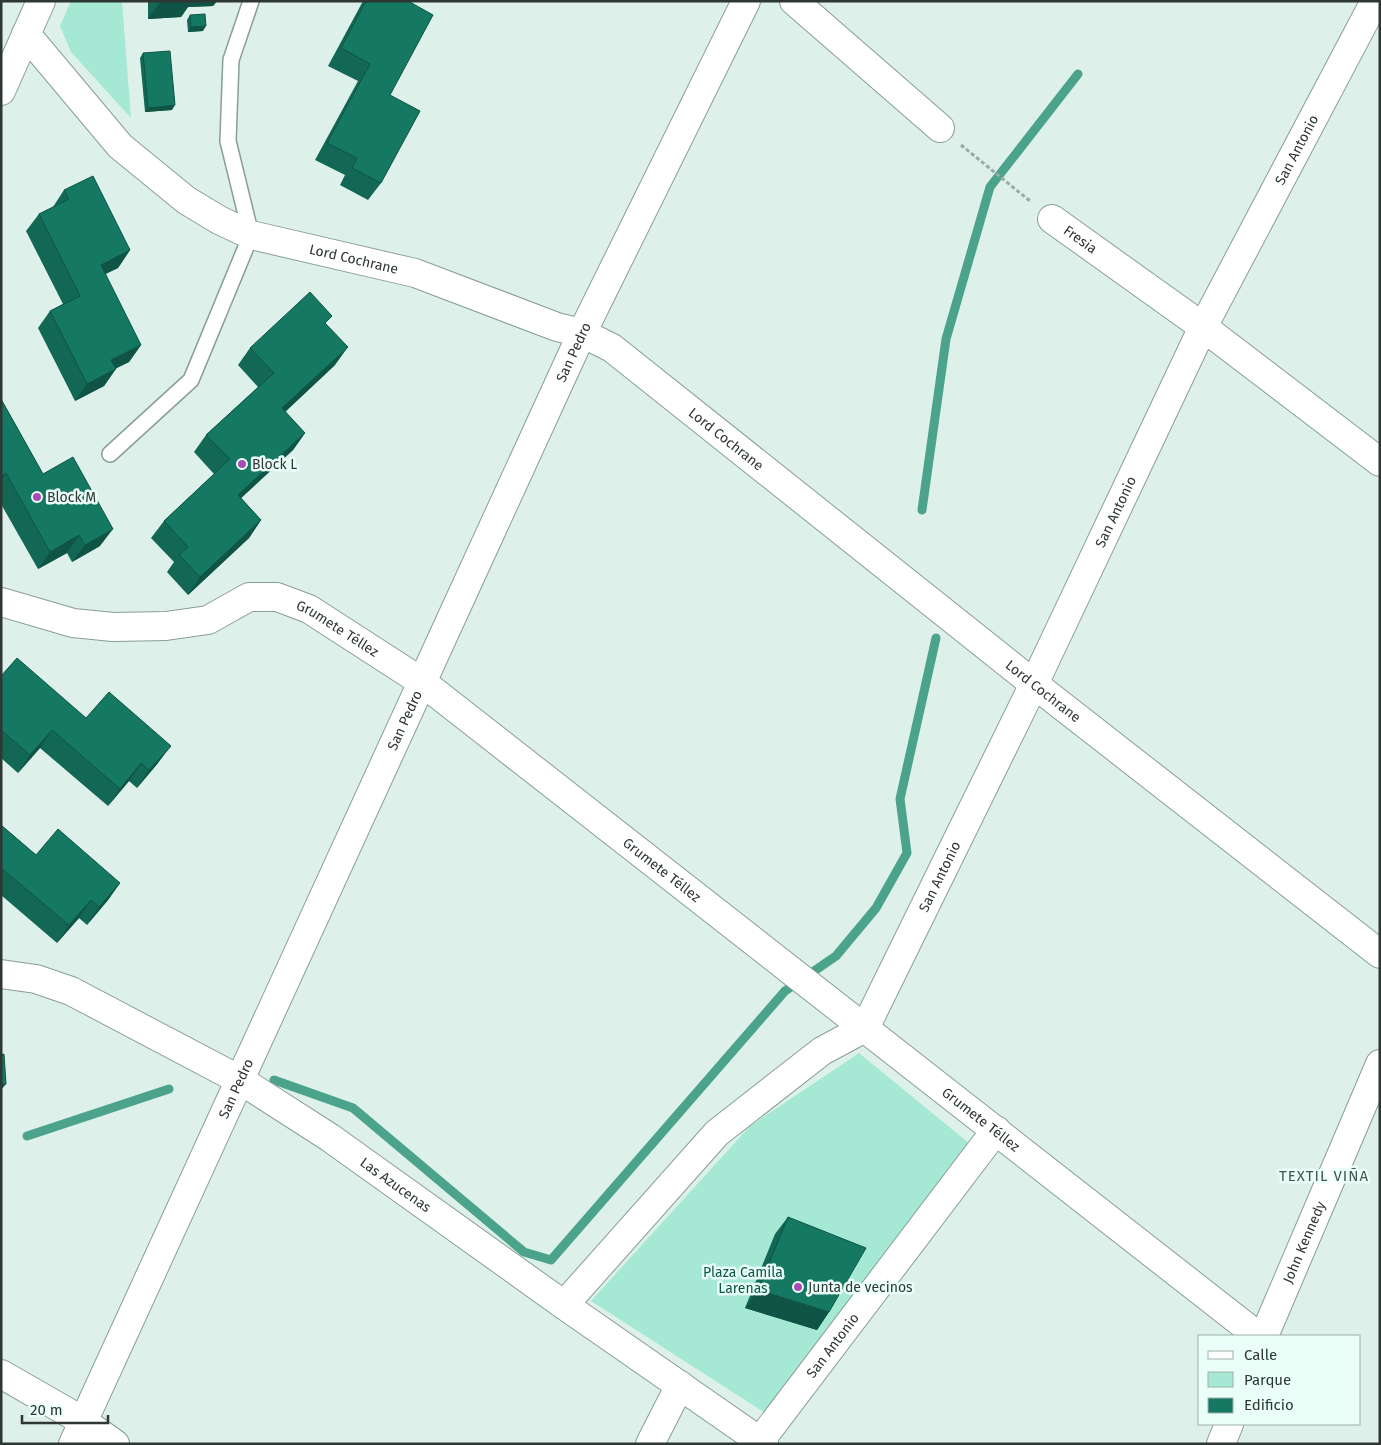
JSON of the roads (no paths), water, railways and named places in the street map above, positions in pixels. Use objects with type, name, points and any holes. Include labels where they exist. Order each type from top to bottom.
[{"type":"street","points":[[1,91],[41,1]]},
{"type":"street","name":"San Pedro","points":[[78,1433],[582,333],[746,1]]},
{"type":"street","points":[[794,1],[940,128]]},
{"type":"street","name":"San Antonio","points":[[865,1028],[1034,684],[1203,327],[1375,1]]},
{"type":"street","name":"Lord Cochrane","points":[[26,34],[120,146],[186,200],[219,220],[251,235],[415,273],[557,327],[582,333],[612,348],[1034,684],[1380,954]]},
{"type":"street","name":"Fresia","points":[[1052,219],[1203,327],[1380,462]]},
{"type":"street","name":"Grumete Téllez","points":[[1,602],[73,623],[113,627],[166,626],[208,620],[249,597],[277,597],[308,609],[422,682],[1257,1335]]},
{"type":"street","name":"Las Azucenas","points":[[1,974],[36,979],[71,990],[240,1080],[328,1137],[564,1305],[762,1442]]},
{"type":"street","points":[[564,1305],[717,1132],[822,1051],[865,1028]]},
{"type":"street","name":"John Kennedy","points":[[1264,1335],[1380,1064]]},
{"type":"street","name":"San Antonio","points":[[762,1442],[996,1130]]},
{"type":"street","points":[[1,1374],[78,1433],[115,1444]]},
{"type":"street","points":[[650,1444],[680,1385]]},
{"type":"street","points":[[1221,1444],[1229,1425]]},
{"type":"lane","points":[[110,454],[191,380],[251,235],[228,141],[231,60],[251,1]]},
{"type":"waterway","points":[[922,510],[946,339],[990,187],[1078,74]]},
{"type":"waterway","points":[[274,1080],[353,1108],[524,1252],[551,1260],[785,991],[836,956],[876,908],[907,853],[900,799],[936,638]]},
{"type":"waterway","points":[[27,1136],[169,1089]]},
{"type":"place","name":"Block L","points":[[242,464]]},
{"type":"place","name":"Block M","points":[[37,497]]},
{"type":"place","name":"Junta de vecinos","points":[[798,1287]]},
{"type":"district","name":"TEXTIL VIÑA","points":[[1324,1176]]},
{"type":"park label","name":"Plaza Camila Larenas","points":[[743,1280]]}]
